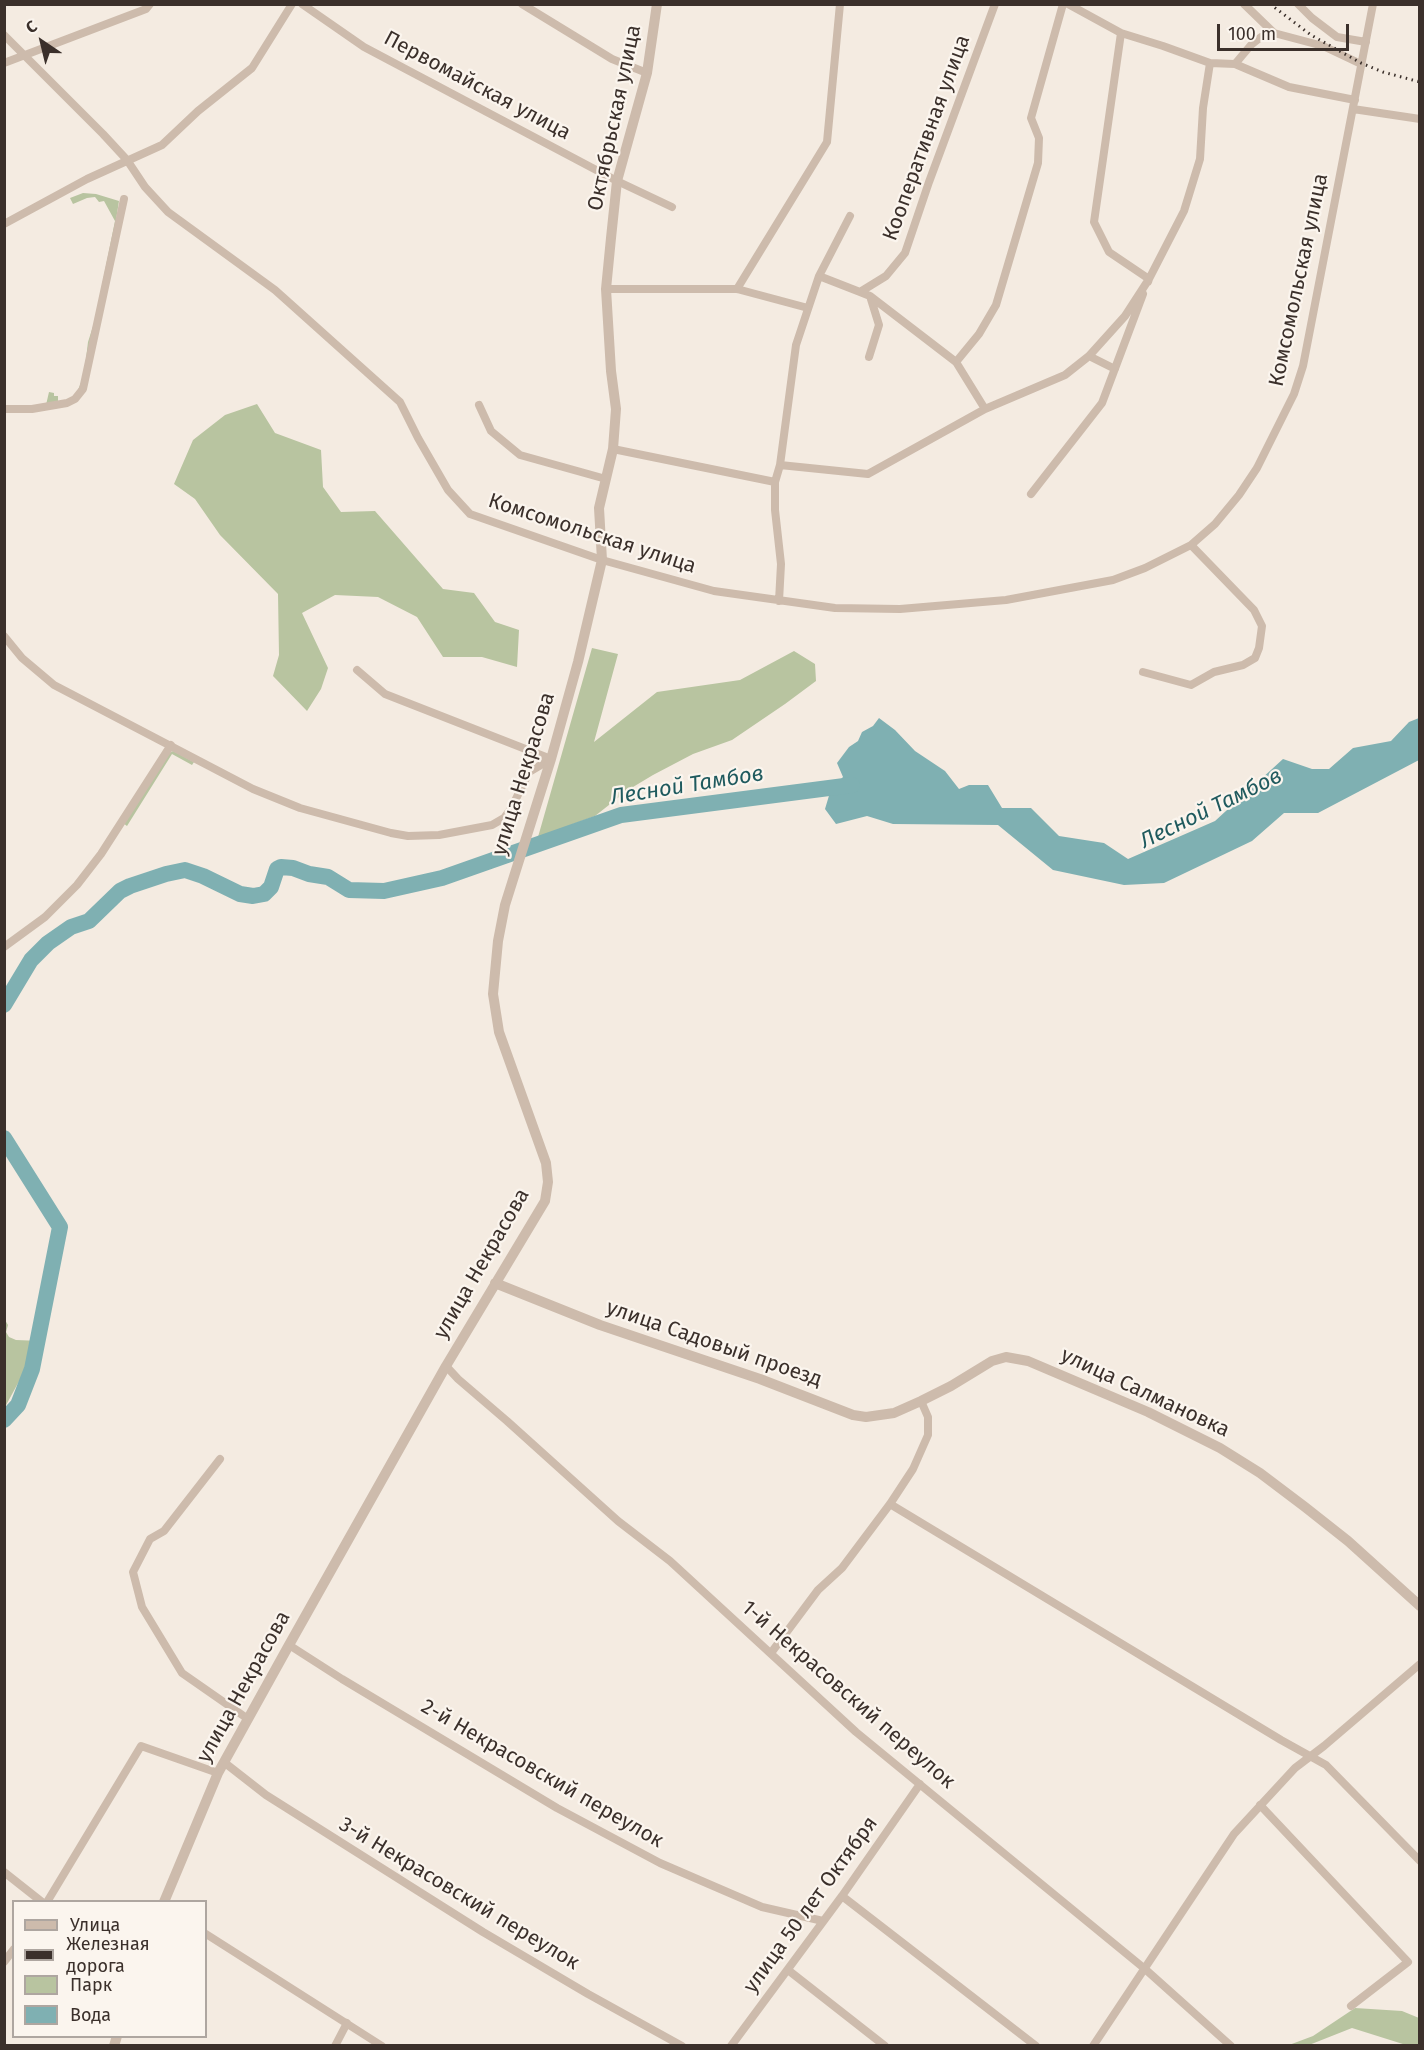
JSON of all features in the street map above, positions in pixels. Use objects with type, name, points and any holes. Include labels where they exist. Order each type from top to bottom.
[{"type":"street","points":[[4,63],[146,9],[150,4]]},
{"type":"street","points":[[4,224],[87,179],[162,146],[198,111],[252,68],[292,4]]},
{"type":"street","name":"Первомайская улица","points":[[302,4],[364,47],[617,181],[672,207]]},
{"type":"street","points":[[522,4],[612,59],[647,73]]},
{"type":"street","name":"Октябрьская улица","points":[[602,560],[599,508],[613,449],[616,409],[611,371],[606,289],[617,181],[647,73],[657,4]]},
{"type":"street","points":[[737,289],[827,142],[840,4]]},
{"type":"street","name":"Кооперативная улица","points":[[860,292],[886,276],[905,253],[995,4]]},
{"type":"street","points":[[956,362],[979,334],[996,305],[1038,163],[1039,138],[1031,118],[1063,4]]},
{"type":"street","points":[[1068,4],[1084,8],[1121,33],[1163,45],[1210,63],[1235,64],[1289,87],[1419,119]]},
{"type":"street","points":[[1244,4],[1274,33],[1323,46],[1361,64]]},
{"type":"street","points":[[1298,4],[1337,37],[1366,42]]},
{"type":"street","name":"Комсомольская улица","points":[[4,35],[104,134],[128,160],[146,187],[168,212],[275,291],[400,402],[448,490],[470,514],[602,560],[714,591],[835,608],[900,609],[1006,600],[1113,580],[1145,568],[1191,545],[1215,524],[1239,495],[1257,468],[1294,394],[1303,366],[1373,4]]},
{"type":"street","points":[[1121,33],[1094,222],[1109,252],[1149,279]]},
{"type":"street","points":[[1235,64],[1261,37],[1274,33]]},
{"type":"street","points":[[780,465],[868,474],[985,409],[1065,375],[1089,356],[1125,316],[1149,279],[1184,211],[1200,159],[1203,108],[1210,63]]},
{"type":"street","points":[[4,409],[32,409],[67,403],[75,399],[83,389],[96,338],[124,199]]},
{"type":"street","points":[[779,601],[781,564],[775,482],[780,465],[796,345],[819,276],[850,216]]},
{"type":"street","points":[[819,276],[870,296],[956,362],[985,409]]},
{"type":"street","points":[[1031,494],[1102,403],[1149,279]]},
{"type":"street","points":[[606,289],[737,289],[808,308]]},
{"type":"street","points":[[869,357],[879,324],[870,296]]},
{"type":"street","points":[[1089,356],[1114,369]]},
{"type":"street","points":[[479,405],[491,431],[520,455],[606,479]]},
{"type":"street","points":[[613,449],[775,482]]},
{"type":"street","points":[[1143,672],[1191,684],[1214,672],[1243,665],[1255,658],[1259,648],[1262,626],[1254,610],[1191,545]]},
{"type":"street","name":"улица Некрасова","points":[[165,1900],[218,1773],[446,1366],[545,1201],[548,1182],[546,1163],[499,1032],[493,993],[498,941],[505,905],[551,759],[578,662],[602,560]]},
{"type":"street","points":[[4,636],[29,665],[54,685],[171,744],[253,789],[300,808],[366,828],[408,836],[440,835],[478,829],[504,818],[529,772],[551,759]]},
{"type":"street","points":[[357,670],[385,694],[551,759]]},
{"type":"street","points":[[4,947],[45,917],[77,885],[101,854],[171,744]]},
{"type":"street","name":"улица Садовый проезд","points":[[495,1283],[600,1325],[760,1379],[853,1415],[866,1418],[884,1416],[921,1401]]},
{"type":"street","name":"улица Салмановка","points":[[921,1401],[992,1361],[1013,1357],[1028,1361],[1148,1412],[1220,1448],[1260,1473],[1348,1541],[1419,1606]]},
{"type":"street","name":"1-й Некрасовский переулок","points":[[446,1366],[618,1521],[670,1562],[856,1732],[1145,1969],[1231,2046]]},
{"type":"street","points":[[771,1653],[818,1590],[842,1568],[913,1469],[927,1442],[929,1427],[928,1417],[921,1401]]},
{"type":"street","points":[[220,1459],[164,1531],[150,1539],[133,1572],[142,1607],[182,1673],[249,1719]]},
{"type":"street","points":[[890,1504],[1326,1765],[1419,1861]]},
{"type":"street","name":"2-й Некрасовский переулок","points":[[289,1644],[342,1679],[556,1808],[660,1863],[762,1907],[823,1921]]},
{"type":"street","points":[[1093,2046],[1234,1834],[1294,1768],[1419,1664]]},
{"type":"street","points":[[45,1900],[141,1746],[218,1773]]},
{"type":"street","name":"3-й Некрасовский переулок","points":[[225,1763],[276,1801],[483,1932],[682,2046]]},
{"type":"street","name":"улица 50 лет Октября","points":[[731,2046],[842,1896],[920,1784]]},
{"type":"street","points":[[1260,1805],[1408,1962],[1351,2006]]},
{"type":"street","points":[[4,1872],[41,1900]]},
{"type":"street","points":[[842,1896],[1036,2046]]},
{"type":"street","points":[[207,1935],[382,2046]]},
{"type":"street","points":[[788,1970],[885,2046]]},
{"type":"street","points":[[335,2046],[347,2023]]},
{"type":"green space","points":[[83,193],[96,194],[119,201],[108,271],[85,376],[76,396],[68,401],[37,407],[5,407],[4,405],[46,405],[49,392],[58,396],[58,401],[67,401],[76,395],[84,375],[88,342],[95,320],[115,221],[104,201],[99,202],[95,197],[73,204],[70,198]]},
{"type":"green space","points":[[257,404],[275,433],[321,450],[323,487],[341,512],[375,511],[443,589],[474,593],[495,622],[519,630],[517,667],[482,657],[443,657],[417,617],[378,597],[335,595],[302,613],[328,668],[321,689],[307,711],[273,676],[279,655],[278,594],[220,535],[195,499],[174,484],[193,440],[225,415]]},
{"type":"green space","points":[[592,648],[618,654],[594,742],[657,692],[740,680],[794,651],[815,664],[816,681],[732,740],[693,754],[653,775],[628,790],[595,816],[538,837]]},
{"type":"green space","points":[[173,751],[194,762],[192,765],[172,754],[127,826],[123,823],[169,753]]},
{"type":"green space","points":[[5,1320],[9,1337],[16,1340],[41,1341],[5,1407]]},
{"type":"green space","points":[[1355,2008],[1402,2011],[1419,2018],[1419,2045],[1406,2045],[1352,2028],[1309,2045],[1289,2045],[1313,2036]]},
{"type":"water","points":[[879,718],[895,730],[915,751],[945,771],[959,789],[969,785],[988,785],[1002,808],[1031,808],[1059,836],[1104,843],[1128,859],[1215,821],[1283,759],[1312,769],[1329,769],[1353,748],[1391,741],[1409,722],[1419,718],[1419,760],[1318,813],[1284,813],[1252,841],[1164,883],[1124,885],[1053,870],[998,825],[893,824],[867,816],[836,824],[825,809],[831,789],[843,777],[837,763],[849,747],[858,741],[862,732],[873,726]]},
{"type":"waterway","name":"Лесной Тамбов","points":[[4,1005],[31,960],[48,943],[71,927],[89,921],[120,891],[166,874],[185,870],[240,894],[253,896],[264,894],[271,887],[277,869],[281,867],[328,877],[349,890],[384,891],[442,878],[621,815],[852,785]]},
{"type":"waterway","name":"Лесной Тамбов","points":[[4,1138],[60,1227],[32,1369],[18,1405],[4,1420]]},
{"type":"railway","points":[[1270,4],[1311,35],[1361,63],[1383,72],[1420,82]]}]
